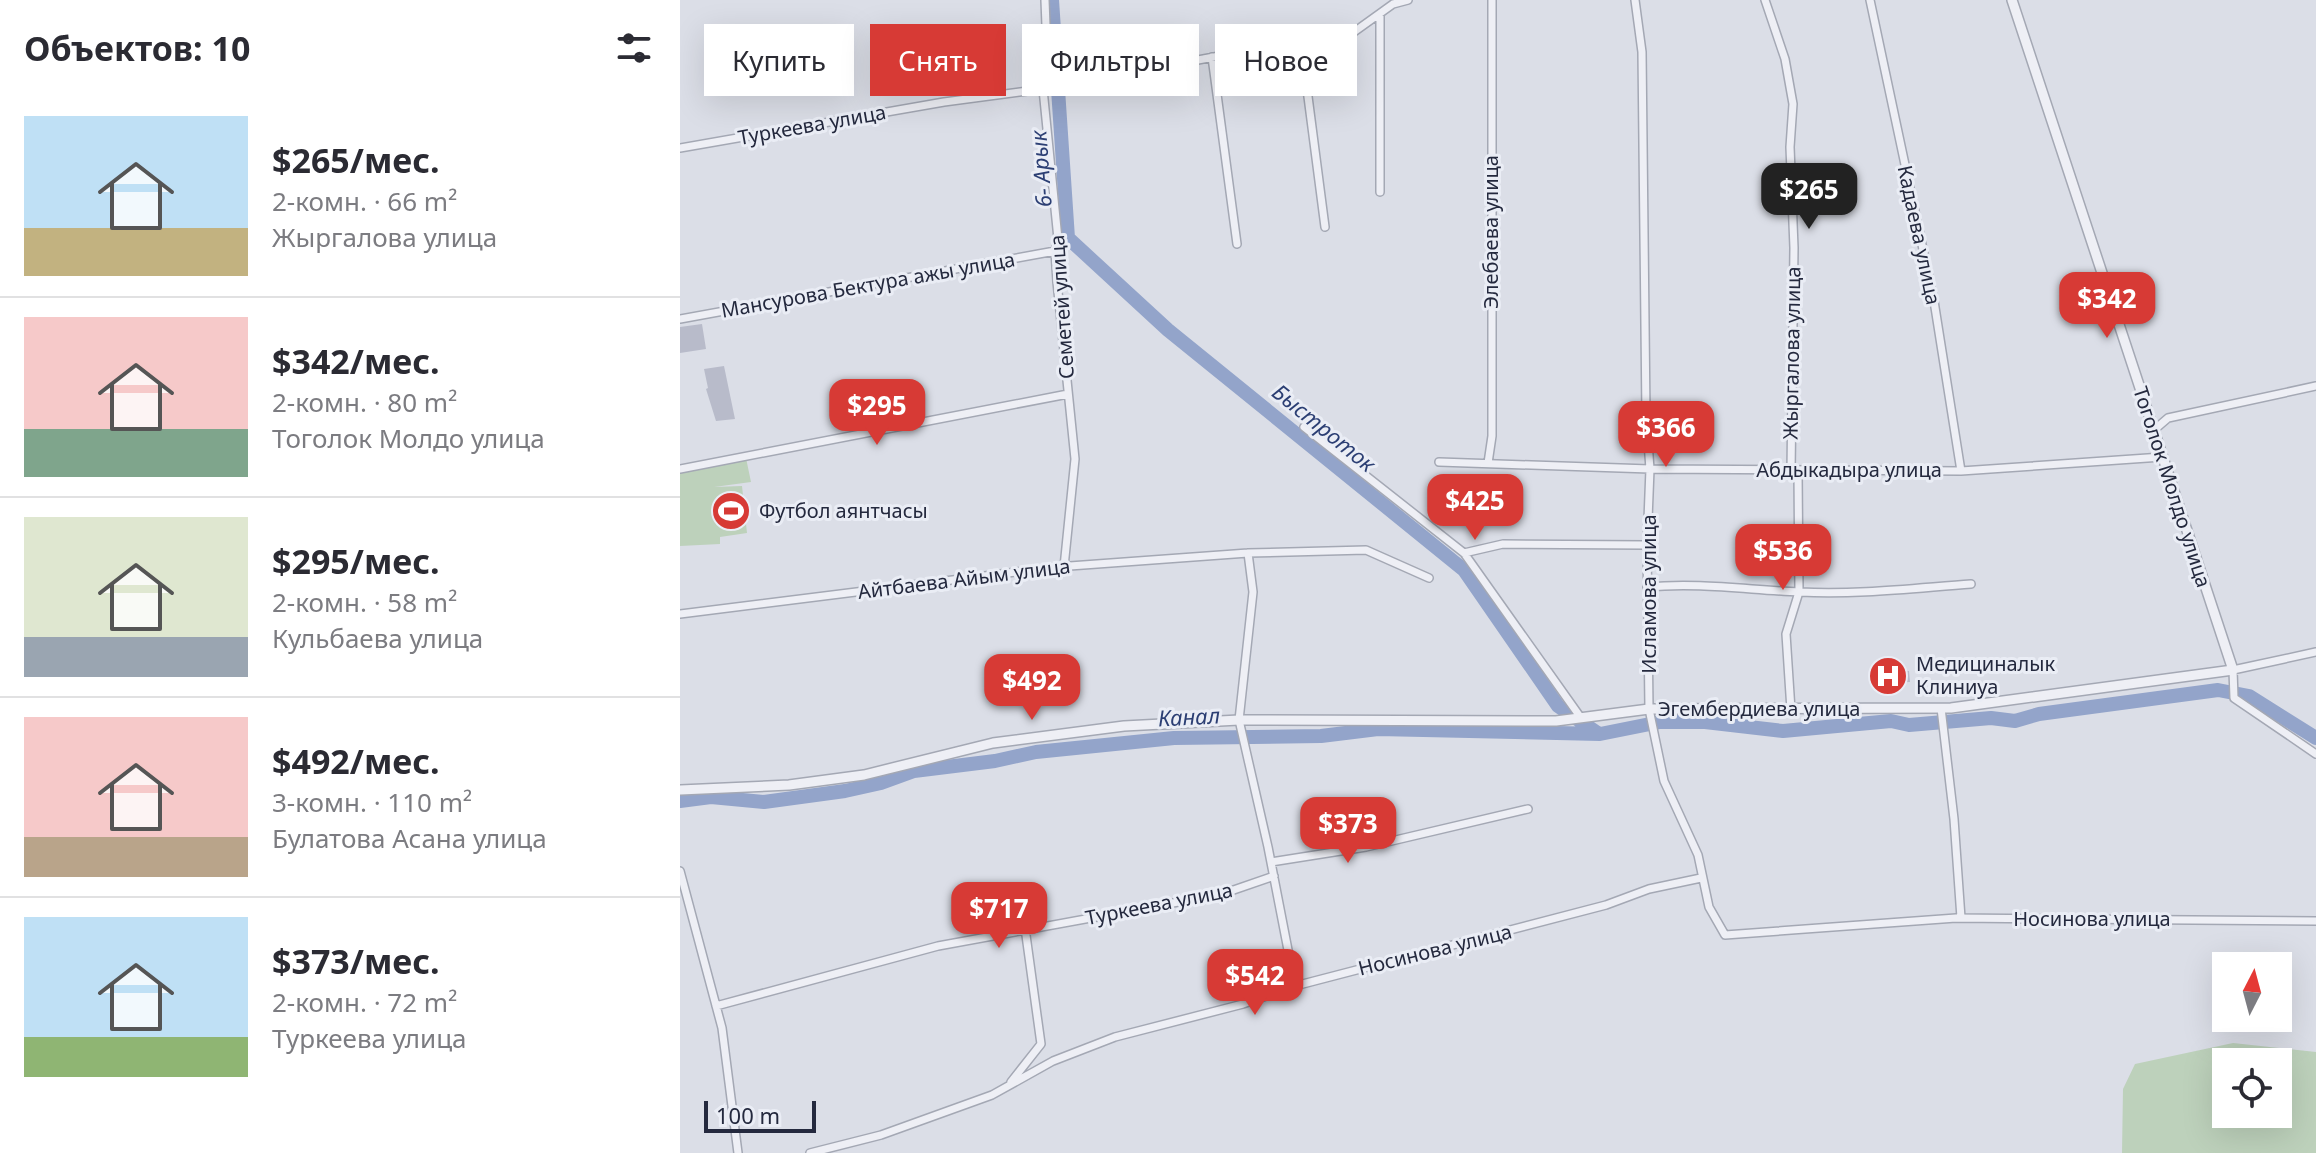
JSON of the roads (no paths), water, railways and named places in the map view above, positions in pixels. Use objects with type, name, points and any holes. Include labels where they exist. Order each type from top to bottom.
[{"type":"street","name":"Семетей улица","points":[[1045,0],[1046,24]]},
{"type":"street","name":"Туркеева улица","points":[[1357,30],[1393,4],[1408,0]]},
{"type":"street","name":"Элебаева улица","points":[[1488,463],[1492,436],[1492,0]]},
{"type":"street","name":"Исламова улица","points":[[1635,0],[1642,52],[1646,415],[1650,469],[1647,545],[1649,709],[1664,781],[1698,855],[1709,907],[1725,935]]},
{"type":"street","name":"Жыргалова улица","points":[[1765,0],[1785,59],[1793,104],[1790,147],[1794,248],[1794,471],[1799,592],[1786,634],[1791,710]]},
{"type":"street","name":"Кадаева улица","points":[[1870,0],[1934,301],[1961,471]]},
{"type":"street","name":"Тоголок Молдо улица","points":[[2012,0],[2233,670],[2234,698],[2316,754]]},
{"type":"street","points":[[1380,16],[1380,192]]},
{"type":"street","points":[[1212,57],[1237,244]]},
{"type":"street","name":"Туркеева улица","points":[[1199,59],[1215,57]]},
{"type":"street","name":"Туркеева улица","points":[[680,148],[944,102],[1022,92]]},
{"type":"street","name":"Семетей улица","points":[[1044,96],[1075,459],[1064,567]]},
{"type":"street","points":[[1308,96],[1325,227]]},
{"type":"street","name":"Мансурова Бектура ажы улица","points":[[680,319],[1055,251]]},
{"type":"street","points":[[2154,430],[2168,418],[2316,386]]},
{"type":"street","points":[[680,469],[1068,394]]},
{"type":"street","points":[[1304,427],[1464,553],[1581,718]]},
{"type":"street","name":"Абдыкадыра улица","points":[[1439,462],[1650,469],[1961,471],[2162,457]]},
{"type":"street","points":[[1464,553],[1503,544],[1647,545]]},
{"type":"street","name":"Айтбаева Айым улица","points":[[680,614],[1064,567],[1248,553],[1366,550],[1429,578]]},
{"type":"street","points":[[1248,553],[1253,592],[1239,720],[1295,986]]},
{"type":"street","points":[[1647,587],[1738,585],[1799,592],[1971,584]]},
{"type":"street","name":"Эгембердиева улица","points":[[680,790],[789,785],[864,775],[993,743],[1124,726],[1239,720],[1556,721],[1649,709],[1941,708],[2233,670],[2316,652]]},
{"type":"street","points":[[1941,708],[1954,819],[1961,918]]},
{"type":"street","points":[[1271,862],[1366,847],[1528,809]]},
{"type":"street","points":[[680,871],[716,1006],[738,1153]]},
{"type":"street","name":"Туркеева улица","points":[[716,1006],[938,946],[1222,894],[1274,876]]},
{"type":"street","name":"Носинова улица","points":[[810,1153],[881,1135],[992,1095],[1053,1061],[1115,1037],[1243,1004],[1295,986],[1606,905],[1649,889],[1701,878]]},
{"type":"street","name":"Носинова улица","points":[[1725,935],[1961,918],[2316,921]]},
{"type":"street","points":[[1009,1085],[1041,1044],[1025,928]]},
{"type":"waterway","name":"Быстроток","points":[[1052,0],[1068,238],[1168,330],[1464,570],[1558,706],[1599,734]]},
{"type":"waterway","name":"Канал","points":[[680,801],[711,797],[764,802],[845,791],[914,771],[995,761],[1036,752],[1174,738],[1321,736],[1378,729],[1600,734],[1660,722],[1705,722],[1783,731],[1891,721],[1909,725],[1991,718],[2015,721],[2039,714],[2218,690],[2249,696],[2316,738]]},
{"type":"place","name":"Футбол аянтчасы","points":[[731,511]]},
{"type":"place","name":"Медициналык Клиниуа","points":[[1888,676]]},
{"type":"water label","name":"6- Арык","points":[[1041,169]]}]
